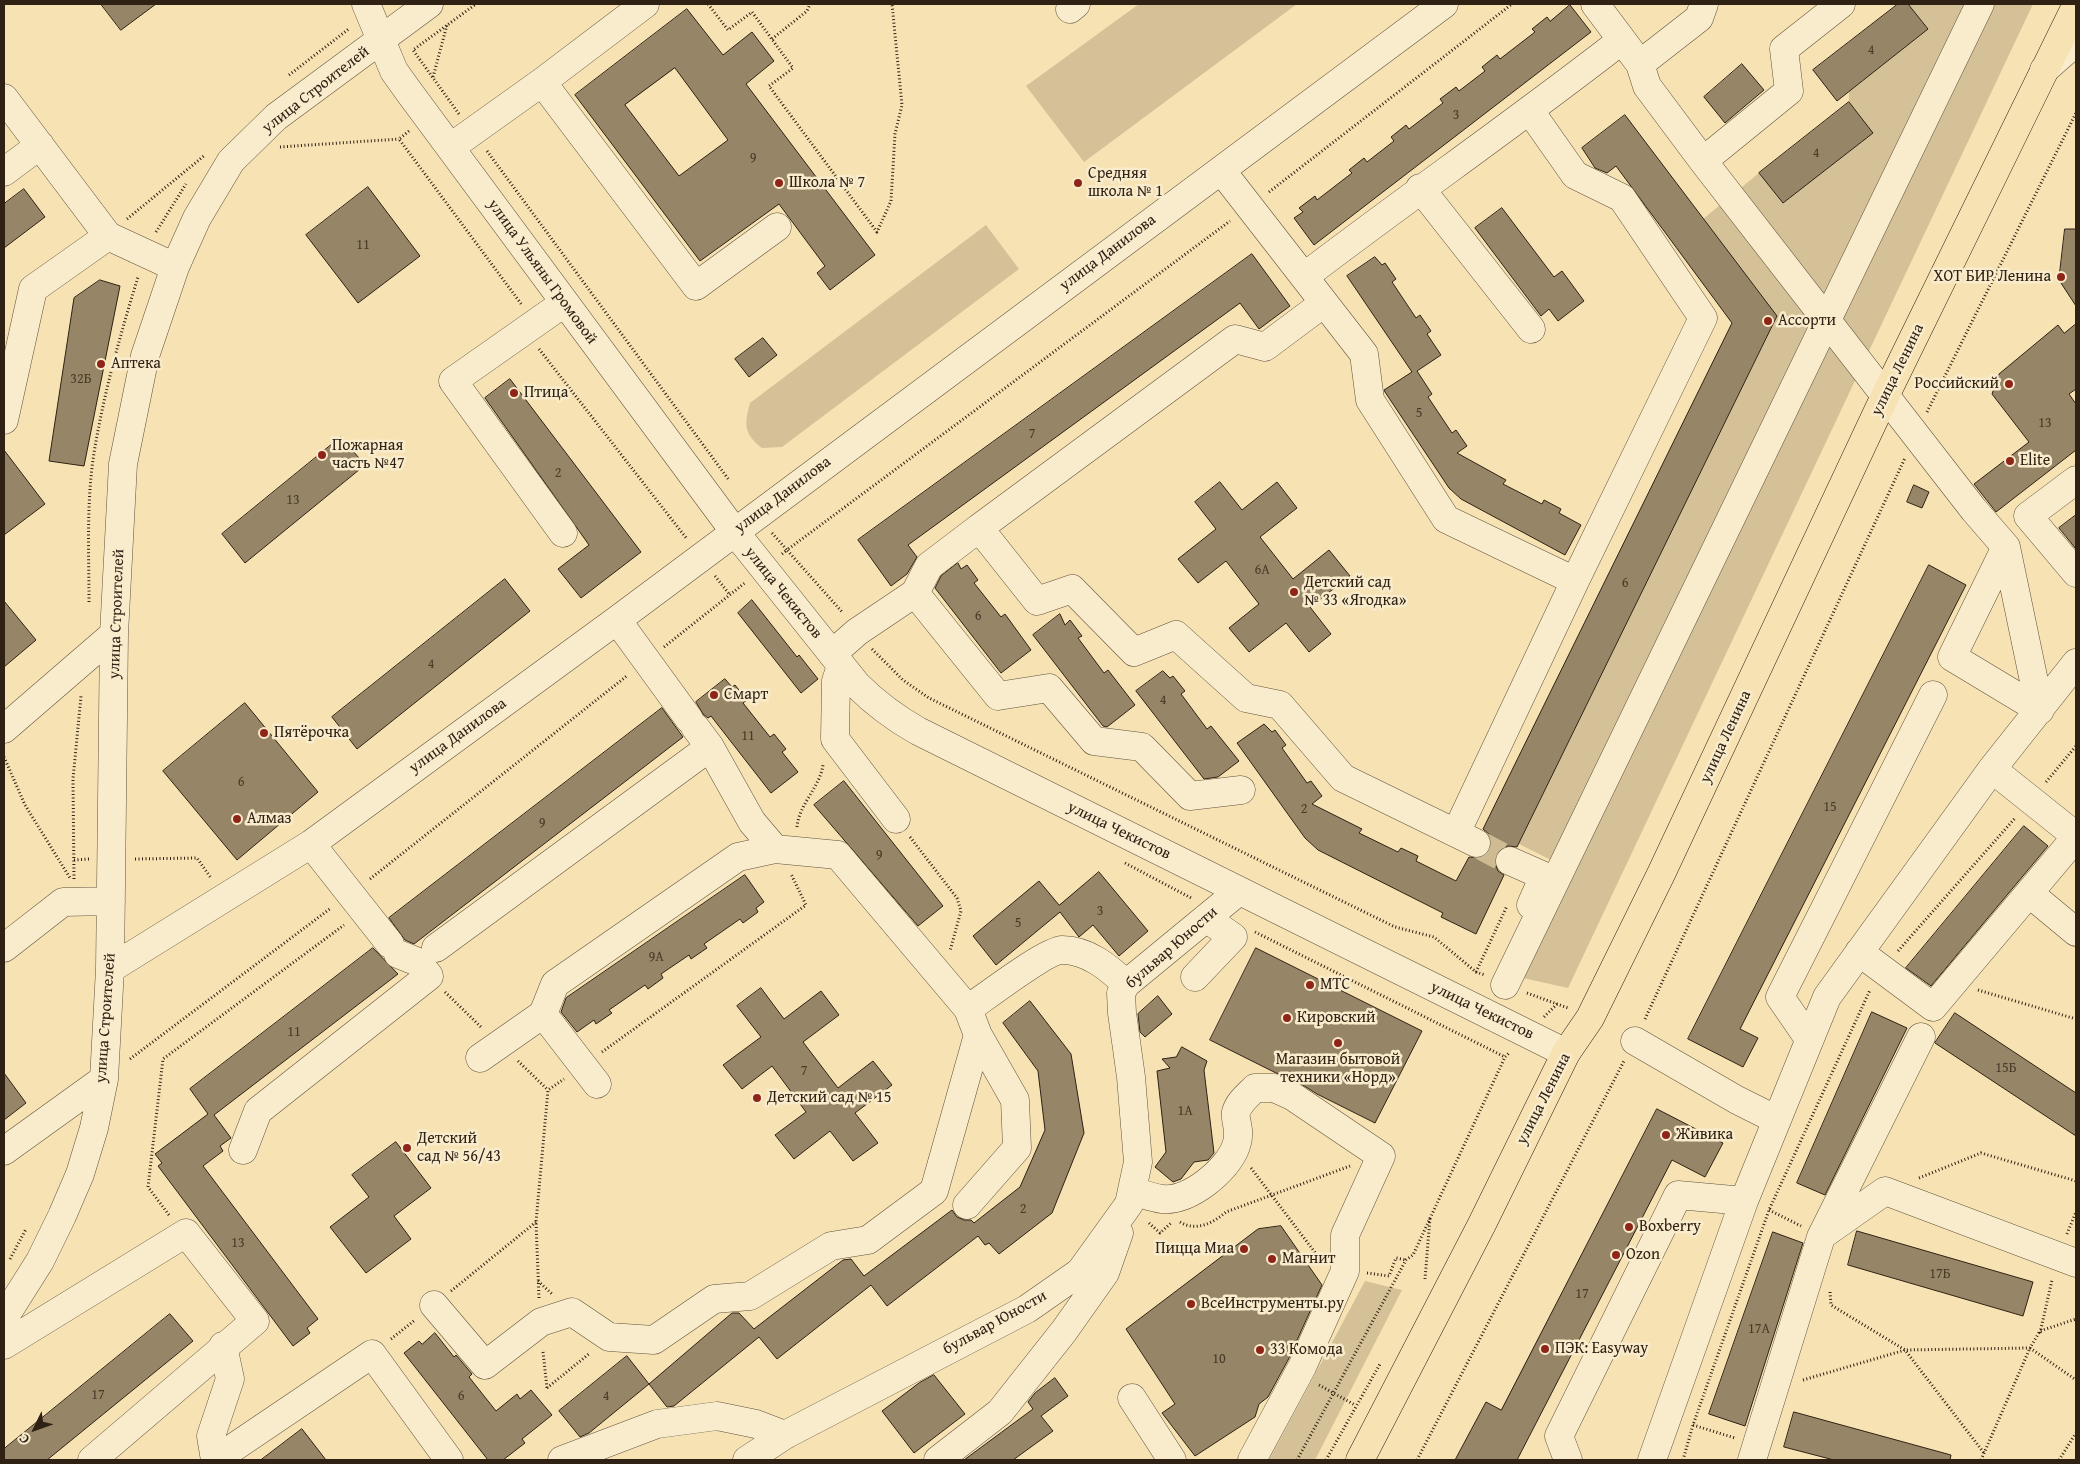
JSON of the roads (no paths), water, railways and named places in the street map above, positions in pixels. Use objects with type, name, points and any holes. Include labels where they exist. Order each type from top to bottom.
[{"type":"main road","name":"улица Ленина","points":[[1360,1460],[1482,1224],[1566,1053],[1590,1018],[1666,866],[1886,394],[2076,6]]},
{"type":"street","name":"улица Ульяны Громовой","points":[[366,4],[394,71],[734,532]]},
{"type":"street","name":"улица Строителей","points":[[4,1318],[40,1261],[80,1174],[94,1128],[104,1079],[110,969],[114,634],[123,464],[145,356],[175,267],[197,218],[230,161],[276,117],[429,4]]},
{"type":"street","points":[[450,147],[542,82],[646,4]]},
{"type":"street","name":"улица Данилова","points":[[110,969],[312,844],[617,620],[755,515],[1444,4]]},
{"type":"street","points":[[1594,4],[1640,64],[1646,86],[1827,321],[1886,394],[1915,435],[1974,510],[2006,547],[2040,710]]},
{"type":"street","points":[[1640,64],[1699,18],[1704,4]]},
{"type":"street","points":[[1703,161],[1789,91],[1784,49],[1841,4]]},
{"type":"street","points":[[1492,979],[1827,321],[1980,4]]},
{"type":"street","points":[[1305,276],[1420,188],[1530,110],[1622,40]]},
{"type":"street","points":[[2043,71],[2076,42]]},
{"type":"street","points":[[542,82],[696,286],[777,226]]},
{"type":"street","points":[[4,98],[108,236],[175,267]]},
{"type":"street","points":[[979,528],[1037,601],[1072,588],[1134,652],[1176,634],[1246,698],[1280,704],[1343,778],[1466,838],[1575,581],[1703,318],[1622,198],[1575,175],[1530,110]]},
{"type":"street","points":[[4,172],[40,146]]},
{"type":"street","points":[[1220,170],[1305,276],[1364,354],[1370,400],[1446,519],[1575,581]]},
{"type":"street","points":[[1420,188],[1531,329]]},
{"type":"street","points":[[4,420],[34,289],[108,236]]},
{"type":"street","points":[[563,533],[453,381],[564,303]]},
{"type":"street","points":[[903,827],[835,739],[837,660],[857,632],[915,594],[929,566],[1235,339],[1265,347],[1324,303]]},
{"type":"street","points":[[2076,480],[2028,516],[2076,573]]},
{"type":"street","name":"улица Чекистов","points":[[734,532],[837,660],[871,700],[888,714],[918,732],[1566,1053]]},
{"type":"street","points":[[2006,547],[1952,657],[2040,710]]},
{"type":"street","points":[[915,594],[998,696],[1049,688],[1094,741],[1142,747],[1190,796],[1241,790]]},
{"type":"street","points":[[617,620],[698,731],[752,822],[785,850]]},
{"type":"street","points":[[4,729],[114,634]]},
{"type":"street","points":[[1652,1460],[1744,1201],[1827,997],[1992,769],[2076,663]]},
{"type":"street","points":[[1809,1039],[1780,997],[1933,694]]},
{"type":"street","points":[[436,948],[698,731]]},
{"type":"street","points":[[1860,952],[1934,1007],[2076,836],[1992,769]]},
{"type":"street","points":[[738,857],[752,822]]},
{"type":"street","points":[[243,1150],[258,1111],[429,976],[418,962],[394,949],[312,844]]},
{"type":"street","points":[[480,1058],[543,1014],[555,984],[738,857],[785,850],[838,855],[943,983],[968,1009],[978,1034],[1015,1100],[1017,1148],[967,1205]]},
{"type":"street","points":[[1480,1010],[1492,979],[1544,876],[1510,861]]},
{"type":"street","name":"бульвар Юности","points":[[747,1460],[785,1435],[1028,1309],[1080,1272],[1131,1197],[1138,1162],[1131,1077],[1122,1013],[1122,994],[1126,984],[1239,891]]},
{"type":"street","points":[[2030,893],[2076,932]]},
{"type":"street","points":[[4,948],[63,902],[111,900]]},
{"type":"street","points":[[1195,977],[1233,937],[1206,918]]},
{"type":"street","points":[[968,1009],[1046,956],[1061,950],[1083,954],[1106,965],[1126,984]]},
{"type":"street","points":[[543,1014],[589,1076]]},
{"type":"street","points":[[434,1304],[484,1365],[541,1322],[572,1312],[609,1337],[654,1340],[714,1299],[750,1296],[831,1246],[868,1240],[934,1191],[978,1034]]},
{"type":"street","points":[[1754,1452],[1820,1237],[1921,1038]]},
{"type":"street","points":[[1635,1041],[1737,1100],[1777,1120]]},
{"type":"street","points":[[4,1151],[104,1079]]},
{"type":"street","points":[[938,1460],[1000,1412],[1064,1331],[1105,1273],[1131,1197],[1163,1200],[1203,1186],[1221,1171],[1236,1148],[1240,1132],[1236,1114],[1242,1101],[1255,1088],[1274,1088],[1292,1096],[1381,1156],[1345,1235],[1345,1271],[1302,1367],[1252,1460]]},
{"type":"street","points":[[1820,1237],[1886,1191],[2067,1259]]},
{"type":"street","points":[[1567,1460],[1559,1436],[1678,1195],[1744,1201]]},
{"type":"street","points":[[4,1345],[186,1233],[255,1320],[92,1460]]},
{"type":"street","points":[[223,1346],[230,1379],[211,1436],[215,1460],[372,1354],[449,1460]]},
{"type":"street","points":[[1132,1398],[1172,1460]]},
{"type":"street","points":[[562,1460],[657,1424],[717,1416],[756,1424],[785,1435]]},
{"type":"tunnel","points":[[1476,843],[1510,861]]},
{"type":"place","name":"Школа № 7","points":[[779,183]]},
{"type":"place","name":"Средняя школа № 1","points":[[1078,183]]},
{"type":"place","name":"ХОТ БИР Ленина","points":[[2061,277]]},
{"type":"place","name":"Ассорти","points":[[1768,321]]},
{"type":"place","name":"Аптека","points":[[101,364]]},
{"type":"place","name":"Российский","points":[[2009,384]]},
{"type":"place","name":"Птица","points":[[514,393]]},
{"type":"place","name":"Пожарная часть №47","points":[[322,455]]},
{"type":"place","name":"Elite","points":[[2010,461]]},
{"type":"place","name":"Детский сад № 33 «Ягодка»","points":[[1294,592]]},
{"type":"place","name":"Смарт","points":[[714,695]]},
{"type":"place","name":"Пятёрочка","points":[[264,733]]},
{"type":"place","name":"Алмаз","points":[[237,819]]},
{"type":"place","name":"МТС","points":[[1310,985]]},
{"type":"place","name":"Кировский","points":[[1287,1018]]},
{"type":"place","name":"Магазин бытовой техники «Норд»","points":[[1338,1043]]},
{"type":"place","name":"Детский сад № 15","points":[[757,1098]]},
{"type":"place","name":"Живика","points":[[1666,1135]]},
{"type":"place","name":"Детский сад № 56/43","points":[[407,1148]]},
{"type":"place","name":"Boxberry","points":[[1629,1227]]},
{"type":"place","name":"Пицца Миа","points":[[1244,1249]]},
{"type":"place","name":"Ozon","points":[[1616,1255]]},
{"type":"place","name":"Магнит","points":[[1272,1259]]},
{"type":"place","name":"ВсеИнструменты.ру","points":[[1191,1304]]},
{"type":"place","name":"ПЭК: Easyway","points":[[1545,1349]]},
{"type":"place","name":"33 Комода","points":[[1260,1350]]}]
